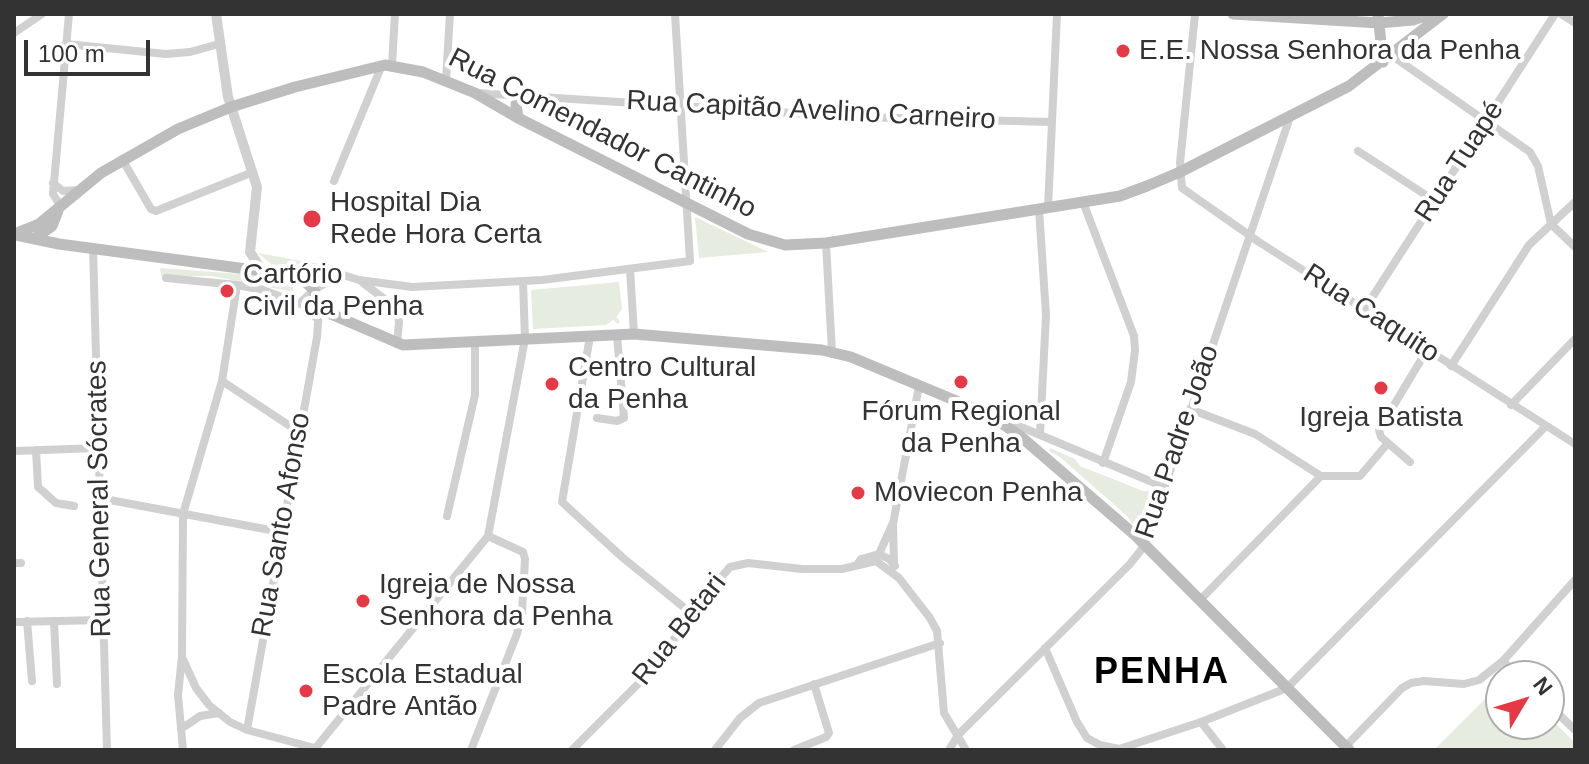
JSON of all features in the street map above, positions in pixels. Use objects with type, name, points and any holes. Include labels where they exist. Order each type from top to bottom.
[{"type":"main road","points":[[1233,14],[1413,20],[1430,14]]},
{"type":"main road","name":"Rua Comendador Cantinho","points":[[387,65],[446,80],[475,93],[687,205],[765,241],[785,245],[826,243],[1120,196],[1180,172],[1349,86],[1443,14]]},
{"type":"main road","points":[[1379,19],[1387,58]]},
{"type":"main road","points":[[14,234],[39,224],[122,159],[178,129],[231,107],[387,65]]},
{"type":"main road","points":[[518,118],[516,104],[525,97]]},
{"type":"main road","points":[[34,239],[52,226],[60,209]]},
{"type":"main road","points":[[14,234],[299,276],[314,290],[322,315],[397,344],[411,346],[634,334],[832,352],[990,415],[1051,461],[1145,545],[1348,748]]},
{"type":"street","points":[[14,33],[42,14]]},
{"type":"street","points":[[60,209],[53,194],[53,183],[69,14]]},
{"type":"street","points":[[216,14],[231,107],[253,172],[257,195],[250,252],[262,271]]},
{"type":"street","points":[[334,181],[387,65],[395,14]]},
{"type":"street","points":[[446,80],[450,14]]},
{"type":"street","points":[[300,303],[335,275],[412,287],[523,281],[691,260],[675,14]]},
{"type":"street","points":[[1040,434],[1046,315],[1043,208],[1057,14]]},
{"type":"street","points":[[1180,172],[1195,14]]},
{"type":"street","points":[[1558,14],[1575,23]]},
{"type":"street","name":"Rua Tuapé","points":[[1364,310],[1558,14]]},
{"type":"street","points":[[66,44],[166,54],[219,44]]},
{"type":"street","points":[[1387,58],[1486,120],[1530,152],[1538,166],[1551,224],[1575,247]]},
{"type":"street","name":"Rua Capitão Avelino Carneiro","points":[[475,93],[855,117],[1051,122]]},
{"type":"street","name":"Rua Padre João","points":[[949,750],[958,735],[1130,564],[1145,545],[1290,117]]},
{"type":"street","points":[[1358,151],[1435,201]]},
{"type":"street","points":[[122,159],[151,209],[156,211],[253,172]]},
{"type":"street","name":"Rua Caquito","points":[[1180,172],[1182,188],[1189,194],[1575,444]]},
{"type":"street","points":[[53,183],[63,191],[80,190]]},
{"type":"street","points":[[1083,202],[1134,336],[1131,382],[1103,463]]},
{"type":"street","points":[[1451,366],[1529,245],[1575,202]]},
{"type":"street","points":[[826,243],[832,352]]},
{"type":"street","name":"Rua General Sócrates","points":[[93,248],[107,750]]},
{"type":"street","points":[[630,269],[634,334]]},
{"type":"street","points":[[166,278],[263,290],[300,303],[322,315]]},
{"type":"street","points":[[359,280],[396,308],[399,322],[397,344]]},
{"type":"street","points":[[182,656],[196,688],[219,713],[247,730],[315,749],[488,536],[525,339],[523,281]]},
{"type":"street","points":[[183,750],[178,695],[182,656],[183,514],[222,381],[237,285]]},
{"type":"street","name":"Rua Santo Afonso","points":[[247,730],[322,315]]},
{"type":"street","points":[[597,418],[617,421],[624,418],[617,335]]},
{"type":"street","points":[[590,336],[562,496],[565,507],[692,614]]},
{"type":"street","points":[[1511,405],[1575,339]]},
{"type":"street","points":[[447,516],[475,395],[475,342]]},
{"type":"street","points":[[1410,462],[1380,434],[1380,426],[1427,350]]},
{"type":"street","points":[[222,381],[299,432]]},
{"type":"street","points":[[919,386],[893,524],[894,565],[899,578],[930,618],[940,643],[941,701],[944,713],[966,750]]},
{"type":"street","points":[[1190,409],[1255,434],[1321,476],[1360,476],[1388,443]]},
{"type":"street","points":[[990,415],[1164,487]]},
{"type":"street","points":[[1045,648],[1087,738],[1119,749],[1201,722],[1287,688],[1546,426]]},
{"type":"street","points":[[14,451],[98,448]]},
{"type":"street","points":[[36,450],[38,487],[56,503],[74,506]]},
{"type":"street","points":[[1200,600],[1321,476]]},
{"type":"street","points":[[99,498],[281,532]]},
{"type":"street","points":[[893,524],[879,554],[894,565]]},
{"type":"street","points":[[471,750],[517,634],[522,612],[523,552],[488,536]]},
{"type":"street","name":"Rua Betari","points":[[857,565],[861,559],[879,554]]},
{"type":"street","name":"Rua Betari","points":[[572,750],[649,673],[725,572],[738,564],[842,569],[881,562],[899,578]]},
{"type":"street","points":[[1504,660],[1575,580]]},
{"type":"street","points":[[14,622],[102,620]]},
{"type":"street","points":[[27,621],[32,681]]},
{"type":"street","points":[[54,621],[57,684]]},
{"type":"street","points":[[715,750],[740,718],[759,703],[940,643]]},
{"type":"street","points":[[1348,748],[1402,688],[1411,683],[1464,684],[1485,675]]},
{"type":"street","points":[[794,750],[829,733],[814,684]]},
{"type":"street","points":[[181,729],[200,716],[219,713]]},
{"type":"street","points":[[1201,722],[1223,750]]},
{"type":"shaded area","points":[[695,217],[768,252],[699,258]]},
{"type":"shaded area","points":[[258,253],[333,266],[316,280],[305,269],[271,264]]},
{"type":"shaded area","points":[[160,268],[240,274],[292,283],[294,292],[211,276],[161,276]]},
{"type":"shaded area","points":[[619,282],[622,309],[616,317],[620,321],[618,324],[613,320],[606,325],[533,329],[531,290]]},
{"type":"shaded area","points":[[1050,448],[1075,459],[1080,466],[1150,491],[1140,526],[1134,526],[1127,516],[1060,457],[1049,451]]},
{"type":"shaded area","points":[[1485,699],[1485,740],[1565,740],[1565,733],[1575,743],[1575,750],[1434,750]]},
{"type":"place","name":"E.E. Nossa Senhora da Penha","points":[[1123,51]]},
{"type":"place","name":"Hospital Dia Rede Hora Certa","points":[[312,219]]},
{"type":"place","name":"Cartório Civil da Penha","points":[[227,291]]},
{"type":"place","name":"Fórum Regional da Penha","points":[[961,382]]},
{"type":"place","name":"Centro Cultural da Penha","points":[[552,384]]},
{"type":"place","name":"Igreja Batista","points":[[1381,388]]},
{"type":"place","name":"Moviecon Penha","points":[[858,493]]},
{"type":"place","name":"Igreja de Nossa Senhora da Penha","points":[[363,601]]},
{"type":"place","name":"Escola Estadual Padre Antão","points":[[306,691]]},
{"type":"district","name":"PENHA","points":[[1162,673]]}]
